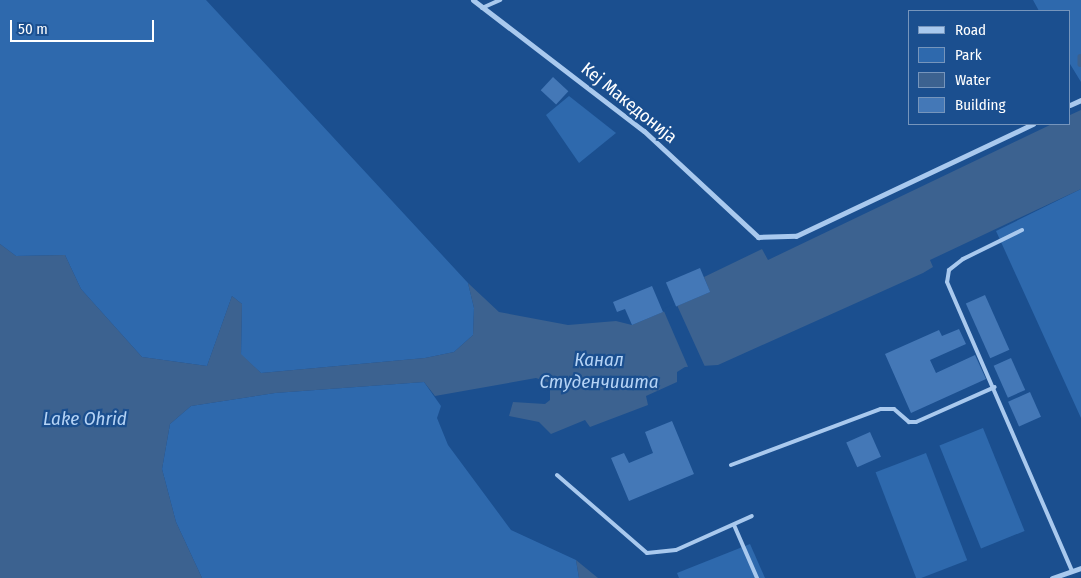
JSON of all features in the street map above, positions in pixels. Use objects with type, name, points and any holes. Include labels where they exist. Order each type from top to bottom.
[{"type":"street","name":"Кеј Македонија","points":[[473,0],[644,131],[758,238]]},
{"type":"street","points":[[758,238],[796,236],[1030,125]]},
{"type":"street","points":[[1052,578],[1081,568]]},
{"type":"lane","points":[[482,8],[500,0]]},
{"type":"lane","points":[[1022,230],[962,259],[946,276],[995,387],[1072,572]]},
{"type":"lane","points":[[731,465],[881,409],[894,409],[909,422],[916,422],[995,387]]},
{"type":"lane","points":[[557,475],[647,553],[676,550],[752,516]]},
{"type":"lane","points":[[734,525],[757,578]]},
{"type":"green space","points":[[0,0],[206,0],[468,283],[474,308],[473,335],[454,352],[425,358],[261,373],[241,355],[242,304],[232,296],[207,366],[142,357],[81,289],[65,255],[16,256],[0,244]]},
{"type":"green space","points":[[1033,0],[1081,0],[1081,82],[1071,66],[1071,10],[1038,10]]},
{"type":"green space","points":[[569,96],[616,133],[579,163],[546,115]]},
{"type":"green space","points":[[1081,189],[1081,418],[996,231]]},
{"type":"green space","points":[[424,382],[441,406],[437,418],[448,445],[511,530],[576,560],[579,578],[202,578],[176,522],[162,469],[170,424],[191,406],[275,393]]},
{"type":"green space","points":[[983,428],[1025,531],[981,549],[939,446]]},
{"type":"green space","points":[[926,453],[967,560],[921,578],[916,578],[876,472]]},
{"type":"green space","points":[[750,544],[765,578],[679,578],[677,573]]},
{"type":"water","points":[[1081,110],[1081,189],[930,260],[933,267],[923,273],[718,365],[685,367],[677,372],[677,382],[646,396],[648,405],[590,427],[585,420],[551,434],[539,422],[509,416],[513,402],[545,404],[550,400],[550,383],[536,378],[435,396],[424,382],[275,393],[191,406],[170,424],[162,469],[176,522],[202,578],[0,578],[0,244],[16,256],[65,255],[81,289],[142,357],[207,366],[232,296],[242,304],[241,354],[261,373],[425,358],[454,352],[473,335],[474,308],[468,283],[499,312],[568,325],[616,321],[632,325],[710,292],[704,277],[762,249],[768,260],[1050,125],[1071,125],[1071,115]]},
{"type":"water","points":[[576,560],[598,578],[579,578]]},
{"type":"pier","points":[[676,303],[706,369],[689,369],[663,309]]},
{"type":"building","points":[[553,77],[568,91],[556,104],[541,90]]},
{"type":"building","points":[[700,268],[710,292],[676,306],[666,282]]},
{"type":"building","points":[[652,286],[663,312],[632,325],[625,309],[617,312],[613,302]]},
{"type":"building","points":[[985,295],[1009,350],[990,358],[966,304]]},
{"type":"building","points":[[959,329],[966,344],[930,360],[936,373],[975,355],[986,379],[911,413],[885,354],[939,330],[942,336]]},
{"type":"building","points":[[1011,358],[1025,390],[1008,398],[994,366]]},
{"type":"building","points":[[1030,392],[1041,417],[1019,426],[1008,402]]},
{"type":"building","points":[[672,421],[694,474],[629,501],[611,458],[624,453],[629,463],[653,453],[645,432]]},
{"type":"building","points":[[870,432],[881,457],[857,467],[846,443]]},
{"type":"waterway","points":[[1081,57],[1081,64]]},
{"type":"water label","name":"Канал Студенчишта","points":[[599,371]]},
{"type":"water label","name":"Lake Ohrid","points":[[85,419]]}]
